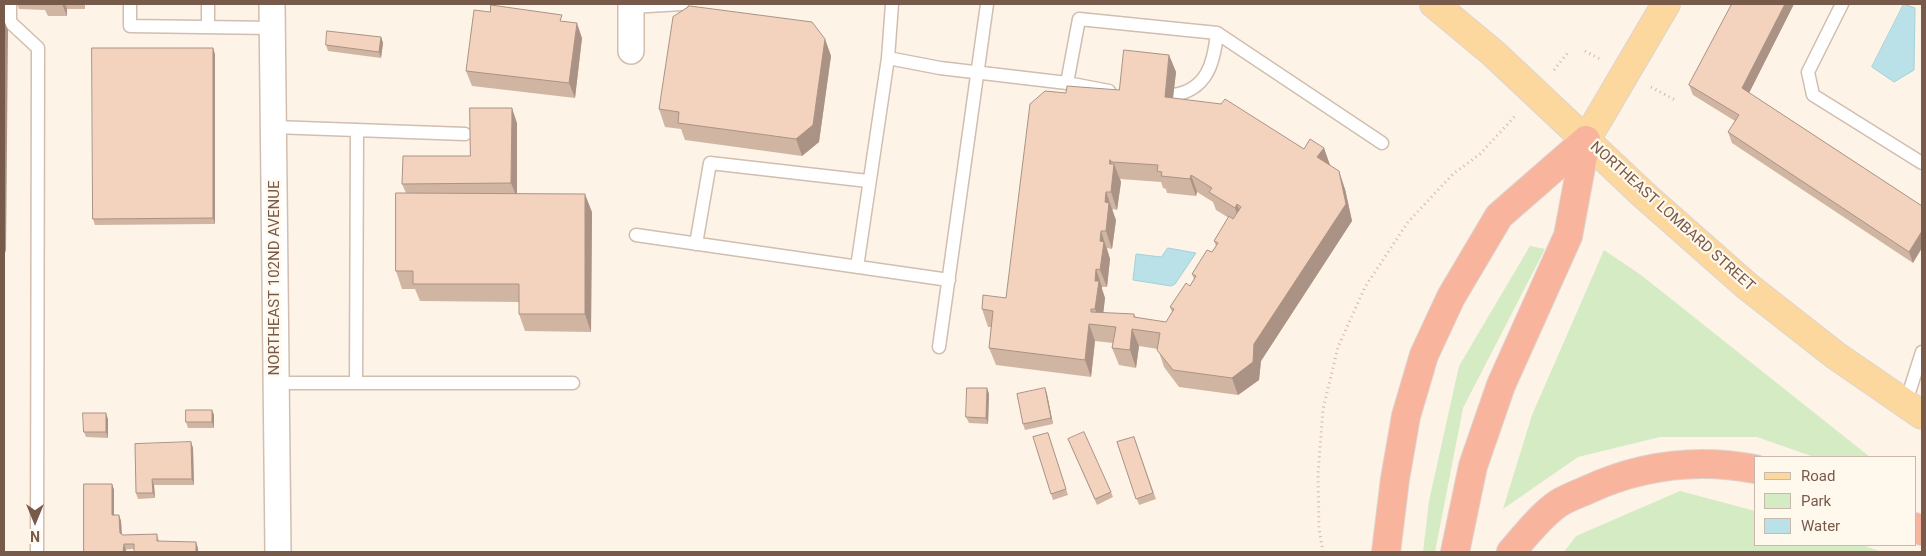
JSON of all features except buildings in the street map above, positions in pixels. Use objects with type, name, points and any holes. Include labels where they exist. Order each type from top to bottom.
[{"type":"highway","points":[[1386,552],[1395,478],[1406,416],[1424,355],[1451,298],[1500,216],[1586,140]]},
{"type":"highway","points":[[1455,552],[1473,466],[1501,385],[1568,236],[1586,140]]},
{"type":"highway","points":[[1511,552],[1526,533],[1559,503],[1629,473],[1659,466],[1685,464],[1715,464],[1754,469]]},
{"type":"main road","name":"NORTHEAST LOMBARD STREET","points":[[1434,4],[1493,53],[1645,196],[1747,286],[1835,355],[1914,410]]},
{"type":"main road","points":[[1586,140],[1666,4]]},
{"type":"street","points":[[631,5],[631,51]]},
{"type":"street","name":"NORTHEAST 102ND AVENUE","points":[[272,16],[278,552]]},
{"type":"lane","points":[[10,4],[10,22],[38,48],[37,552]]},
{"type":"lane","points":[[130,4],[130,26],[208,27],[272,16]]},
{"type":"lane","points":[[208,4],[208,27]]},
{"type":"lane","points":[[631,5],[682,4]]},
{"type":"lane","points":[[857,267],[868,181],[888,58],[892,4]]},
{"type":"lane","points":[[939,347],[987,4]]},
{"type":"lane","points":[[1842,4],[1808,72],[1813,95],[1922,163]]},
{"type":"lane","points":[[1067,83],[1079,19],[1217,33],[1382,143]]},
{"type":"lane","points":[[1173,95],[1196,88],[1207,76],[1215,53],[1217,33]]},
{"type":"lane","points":[[888,58],[978,73],[1067,83],[1120,93]]},
{"type":"lane","points":[[274,127],[465,134]]},
{"type":"lane","points":[[356,383],[357,130]]},
{"type":"lane","points":[[696,244],[710,163],[868,181]]},
{"type":"lane","points":[[636,236],[949,280]]},
{"type":"lane","points":[[1914,410],[1922,352]]},
{"type":"lane","points":[[276,383],[573,383]]},
{"type":"path","points":[[1323,552],[1319,529],[1318,474],[1323,409],[1338,347],[1365,287],[1408,222],[1453,174],[1480,154]]},
{"type":"green space","points":[[1530,246],[1545,249],[1463,408],[1435,552],[1423,552],[1429,501],[1459,366]]},
{"type":"green space","points":[[1604,250],[1641,275],[1869,456],[1811,456],[1757,437],[1660,437],[1578,457],[1503,509],[1532,415]]},
{"type":"green space","points":[[1680,491],[1754,511],[1754,546],[1865,546],[1882,552],[1564,552],[1576,536]]},
{"type":"water","points":[[1904,4],[1915,8],[1914,70],[1894,82],[1872,67]]},
{"type":"water","points":[[1168,248],[1196,253],[1175,284],[1171,286],[1133,280],[1136,254],[1161,257]]}]
